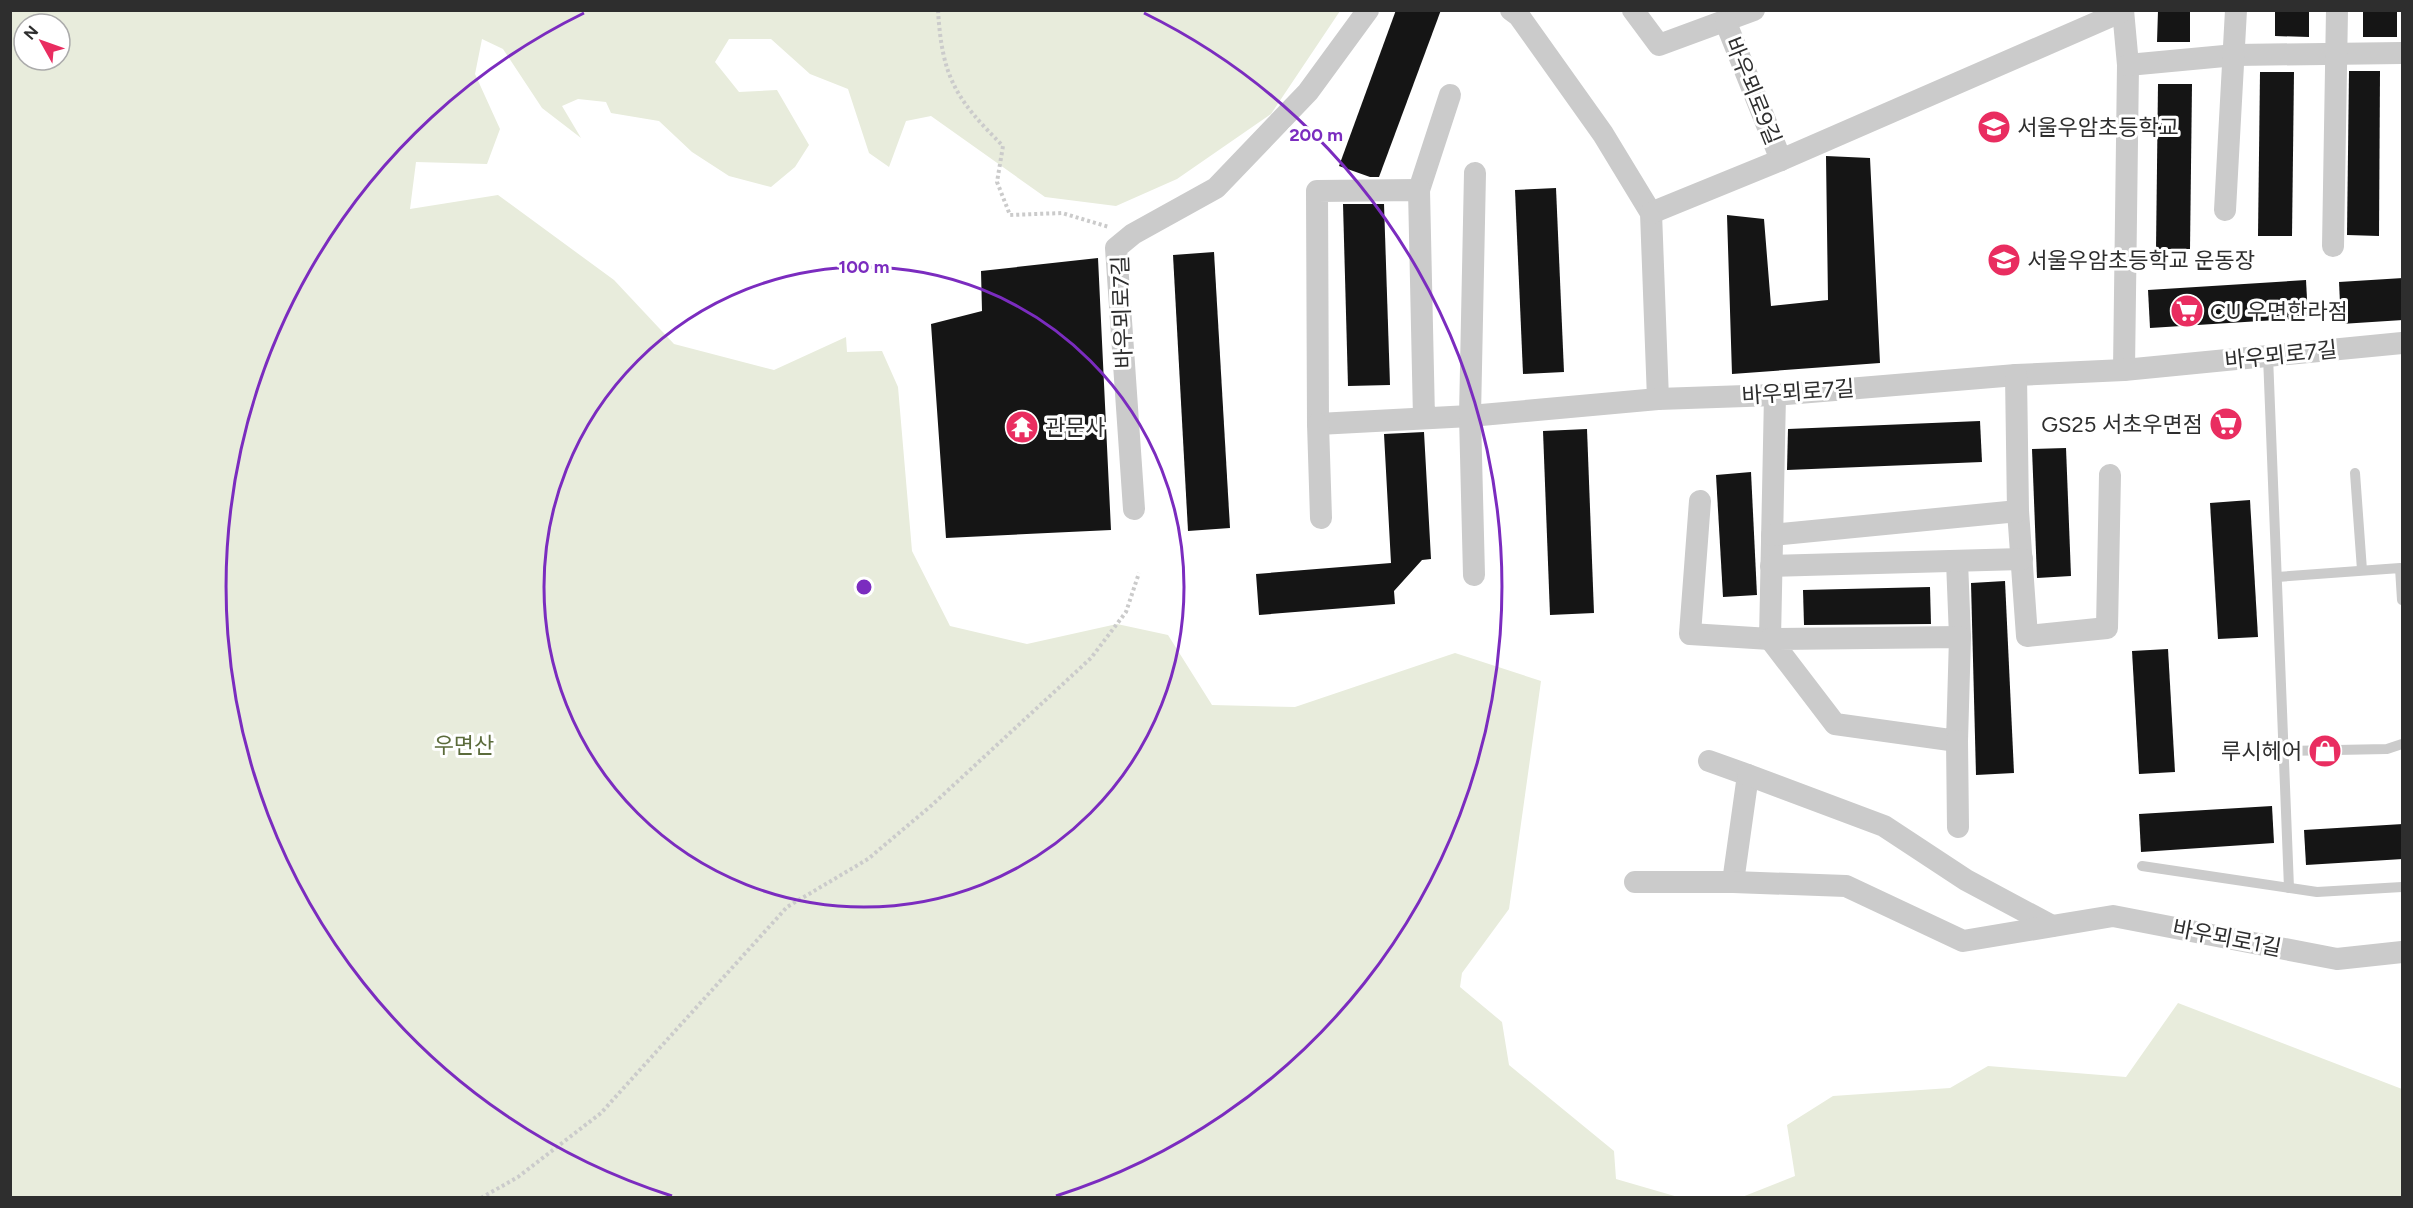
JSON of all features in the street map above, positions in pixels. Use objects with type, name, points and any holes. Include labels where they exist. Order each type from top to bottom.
[{"type":"street","name":"바우뫼로7길","points":[[1134,509],[1116,248],[1133,234],[1216,188],[1308,92],[1368,10]]},
{"type":"street","name":"바우뫼로9길","points":[[1633,10],[1659,45],[1754,10]]},
{"type":"street","points":[[2225,210],[2236,10]]},
{"type":"street","points":[[2333,246],[2337,10]]},
{"type":"street","points":[[1651,213],[1781,160],[2123,11],[2128,65],[2124,370]]},
{"type":"street","points":[[1520,12],[1602,134],[1651,213],[1658,399]]},
{"type":"street","name":"바우뫼로9길","points":[[1725,22],[1781,160]]},
{"type":"street","points":[[2128,65],[2235,55],[2335,52],[2403,53]]},
{"type":"street","points":[[1424,418],[1419,190],[1450,94]]},
{"type":"street","points":[[1474,575],[1470,416],[1475,174]]},
{"type":"street","points":[[1320,518],[1317,190],[1419,190]]},
{"type":"street","name":"바우뫼로7길","points":[[1318,424],[1470,416],[1658,399],[1775,395],[2016,375],[2124,370],[2403,343]]},
{"type":"street","points":[[2016,375],[2018,512],[2027,636],[2107,628],[2110,475]]},
{"type":"street","points":[[1775,395],[1770,639],[1835,724],[1957,741]]},
{"type":"street","points":[[1700,501],[1690,634],[1770,639],[1959,637]]},
{"type":"street","points":[[1772,535],[2018,512]]},
{"type":"street","points":[[1771,566],[2022,559]]},
{"type":"street","points":[[1957,561],[1959,827]]},
{"type":"street","points":[[1709,761],[1884,825],[1966,880],[2052,926]]},
{"type":"street","points":[[1733,882],[1748,775]]},
{"type":"street","name":"바우뫼로1길","points":[[1635,882],[1733,882],[1846,886],[1964,940],[2113,916],[2337,959],[2403,952]]},
{"type":"lane","points":[[2268,356],[2289,888]]},
{"type":"lane","points":[[2355,473],[2362,570]]},
{"type":"lane","points":[[2277,577],[2401,568],[2403,600]]},
{"type":"lane","points":[[2284,751],[2387,749],[2403,744]]},
{"type":"lane","points":[[2142,866],[2318,892],[2403,887]]},
{"type":"path","points":[[938,10],[940,47],[952,85],[972,115],[1003,146],[997,182],[1010,215],[1062,213],[1133,234]]},
{"type":"path","points":[[481,1197],[518,1177],[601,1113],[787,907],[868,859],[932,805],[1091,658],[1126,612],[1139,573]]},
{"type":"green space","name":"우면산","points":[[10,11],[1340,11],[1271,114],[1177,179],[1116,206],[1045,197],[931,116],[906,121],[889,167],[869,153],[848,89],[810,74],[771,39],[729,39],[715,62],[739,92],[777,90],[809,145],[795,167],[771,187],[729,176],[692,152],[659,121],[611,113],[606,102],[578,99],[562,106],[581,138],[542,108],[503,49],[482,39],[475,74],[500,129],[487,164],[416,162],[410,209],[498,195],[614,280],[674,344],[774,370],[846,337],[847,352],[882,351],[898,387],[912,551],[950,626],[1027,644],[1117,624],[1168,635],[1212,705],[1295,707],[1455,653],[1541,681],[1509,909],[1462,973],[1460,987],[1502,1022],[1509,1065],[1614,1151],[1616,1179],[1678,1197],[11,1197]]},
{"type":"green space","points":[[2178,1003],[2402,1089],[2402,1197],[1742,1197],[1795,1176],[1787,1125],[1833,1096],[1950,1088],[1988,1066],[2126,1077]]},
{"type":"building","points":[[1396,10],[1441,10],[1379,177],[1370,177],[1339,166]]},
{"type":"building","points":[[2158,10],[2190,10],[2190,42],[2157,42]]},
{"type":"building","points":[[2275,10],[2309,10],[2309,37],[2275,36]]},
{"type":"building","points":[[2363,10],[2397,10],[2397,37],[2363,37]]},
{"type":"building","points":[[2349,71],[2380,71],[2379,236],[2347,235]]},
{"type":"building","points":[[2260,72],[2294,72],[2292,236],[2258,236]]},
{"type":"building","points":[[2158,84],[2192,84],[2190,249],[2156,249]]},
{"type":"building","points":[[1826,156],[1870,158],[1880,363],[1732,374],[1727,215],[1764,219],[1771,306],[1828,300]]},
{"type":"building","points":[[1556,188],[1564,372],[1523,374],[1515,190]]},
{"type":"building","points":[[1343,204],[1384,204],[1390,385],[1348,386]]},
{"type":"building","points":[[1214,252],[1230,528],[1188,531],[1173,255]]},
{"type":"building","name":"관문사","points":[[1098,258],[1111,530],[946,538],[931,324],[982,311],[981,271]]},
{"type":"building","points":[[2403,278],[2403,320],[2341,324],[2339,282]]},
{"type":"building","points":[[2306,280],[2308,318],[2150,328],[2148,290]]},
{"type":"building","points":[[1980,421],[1982,462],[1787,470],[1788,429]]},
{"type":"building","points":[[1587,429],[1594,613],[1550,615],[1543,431]]},
{"type":"building","points":[[1424,432],[1431,559],[1422,560],[1394,591],[1395,604],[1259,615],[1256,574],[1391,563],[1384,434]]},
{"type":"building","points":[[2066,448],[2071,576],[2037,578],[2032,449]]},
{"type":"building","points":[[1751,472],[1757,595],[1723,597],[1716,475]]},
{"type":"building","points":[[2250,500],[2258,637],[2218,639],[2210,503]]},
{"type":"building","points":[[2005,581],[2014,773],[1976,775],[1971,583]]},
{"type":"building","points":[[1930,587],[1931,624],[1804,625],[1803,590]]},
{"type":"building","points":[[2168,649],[2175,772],[2139,774],[2132,651]]},
{"type":"building","points":[[2272,806],[2274,843],[2141,852],[2139,814]]},
{"type":"building","points":[[2403,824],[2403,859],[2306,865],[2304,830]]},
{"type":"place","name":"서울우암초등학교","points":[[1994,127]]},
{"type":"place","name":"서울우암초등학교 운동장","points":[[2004,260]]},
{"type":"place","name":"CU 우면한라점","points":[[2187,311]]},
{"type":"place","name":"GS25 서초우면점","points":[[2226,424]]},
{"type":"place","name":"관문사","points":[[1022,427]]},
{"type":"place","name":"루시헤어","points":[[2325,751]]}]
